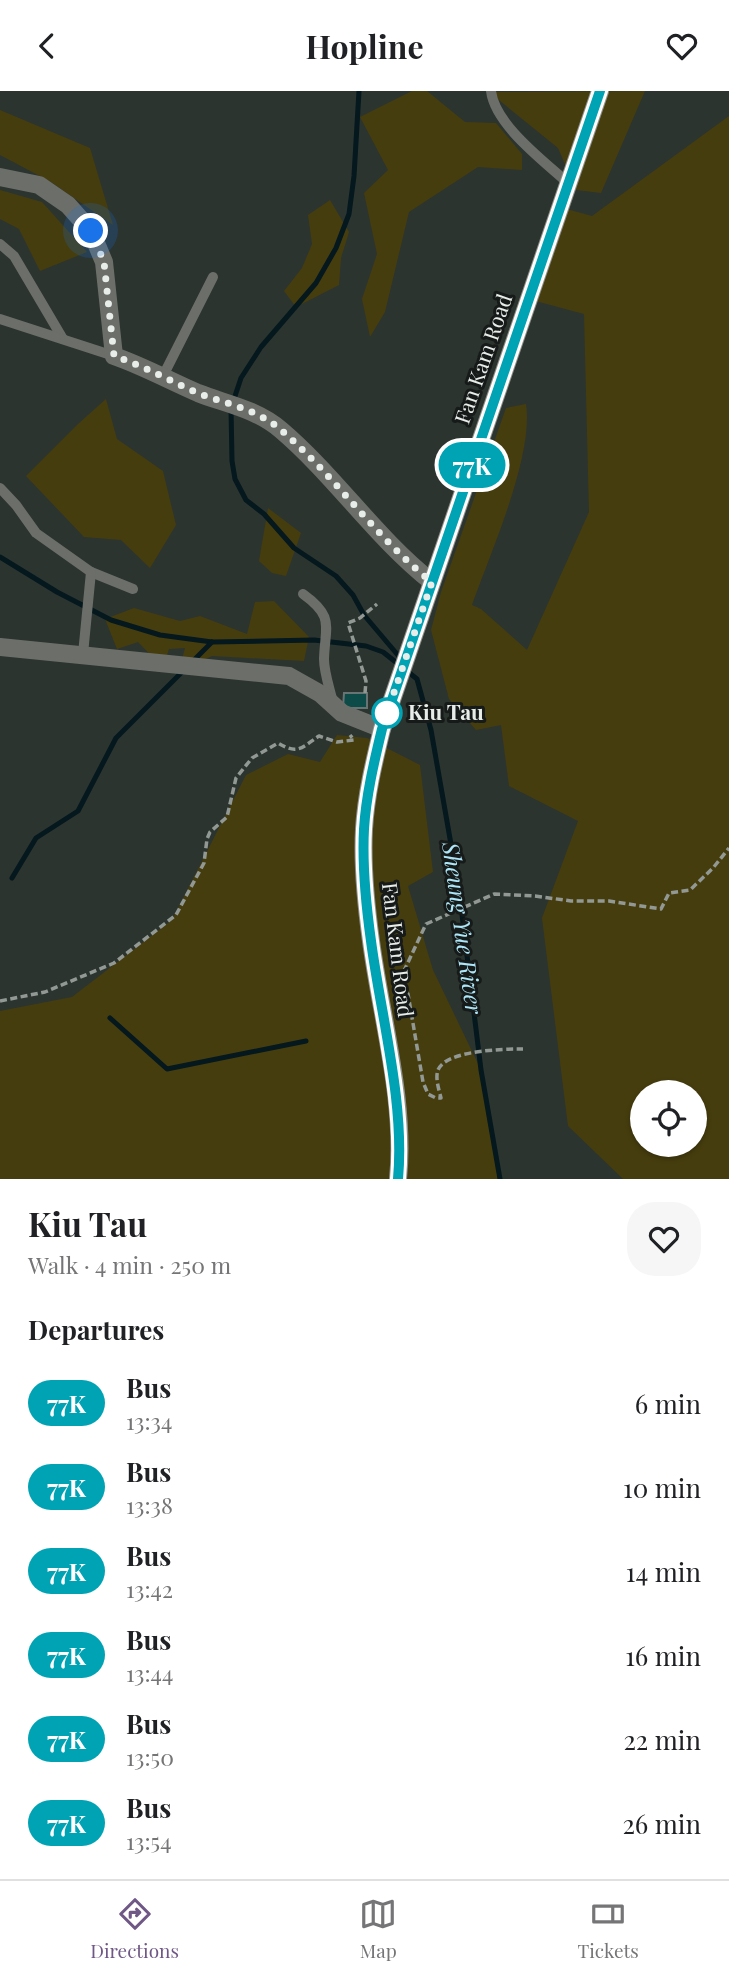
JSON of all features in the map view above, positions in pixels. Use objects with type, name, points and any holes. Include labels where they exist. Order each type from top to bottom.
[{"type":"main road","name":"Fan Kam Road","points":[[398,1179],[398,1116],[370,939],[364,866],[364,829],[368,798],[382,729],[600,91]]},
{"type":"street","points":[[0,177],[39,185],[68,205],[91,231],[104,262],[114,356],[196,392],[253,412],[280,429],[407,563],[432,582]]},
{"type":"street","points":[[0,647],[289,676],[321,694],[342,713],[382,729]]},
{"type":"lane","points":[[491,91],[492,101],[509,126],[569,184]]},
{"type":"lane","points":[[0,244],[14,256],[63,339]]},
{"type":"lane","points":[[163,376],[213,277]]},
{"type":"lane","points":[[0,319],[114,356]]},
{"type":"lane","points":[[0,488],[36,533],[90,572],[133,589]]},
{"type":"lane","points":[[83,654],[90,572]]},
{"type":"lane","points":[[303,594],[318,607],[328,623],[324,660],[334,707]]},
{"type":"path","points":[[365,693],[366,681],[348,623],[360,618],[377,604]]},
{"type":"path","points":[[0,1001],[45,992],[114,963],[176,915],[204,863],[210,832],[228,817],[236,778],[252,758],[278,743],[290,750],[300,749],[319,736],[337,742],[354,740],[339,720],[334,707]]},
{"type":"path","points":[[394,973],[403,974],[426,924],[494,894],[571,901],[609,901],[661,909],[669,893],[690,890],[729,848]]},
{"type":"path","points":[[386,965],[408,995],[423,1082],[428,1094],[441,1098],[438,1071],[455,1057],[494,1050],[523,1049]]},
{"type":"shaded area","points":[[412,91],[427,91],[465,122],[496,123],[522,154],[522,170],[478,167],[409,212],[385,312],[370,337],[362,299],[377,254],[364,193],[388,170],[360,117]]},
{"type":"shaded area","points":[[645,91],[601,193],[576,190],[558,148],[489,92]]},
{"type":"shaded area","points":[[0,110],[90,148],[113,225],[51,182],[0,155]]},
{"type":"shaded area","points":[[729,116],[729,1179],[623,1179],[568,1126],[542,918],[578,821],[509,786],[501,725],[476,730],[449,699],[431,630],[441,592],[506,408],[526,404],[527,425],[523,450],[509,505],[472,605],[481,609],[527,650],[589,512],[584,314],[532,300],[563,208],[592,216]]},
{"type":"shaded area","points":[[0,190],[42,202],[87,252],[40,271],[19,229],[0,219]]},
{"type":"shaded area","points":[[330,200],[349,232],[341,258],[339,285],[296,307],[284,291],[302,268],[312,244],[308,215]]},
{"type":"shaded area","points":[[106,399],[117,439],[163,471],[176,525],[150,568],[121,540],[84,537],[26,476]]},
{"type":"shaded area","points":[[268,508],[301,533],[286,576],[272,573],[259,561]]},
{"type":"shaded area","points":[[274,601],[309,637],[304,661],[212,656],[179,671],[185,648],[169,649],[163,668],[138,642],[117,649],[105,619],[134,608],[180,621],[200,616],[247,634],[255,602]]},
{"type":"shaded area","points":[[337,735],[367,738],[420,765],[433,872],[408,886],[433,970],[481,1070],[500,1179],[0,1179],[0,1011],[72,997],[172,920],[246,775],[288,754],[320,762]]},
{"type":"building","points":[[344,693],[367,693],[367,708],[343,708]]},
{"type":"waterway","name":"Sheung Yue River","points":[[359,91],[349,214],[336,248],[316,283],[261,347],[241,378],[231,408],[232,461],[235,479],[246,500],[264,514],[294,548],[336,576],[402,660]]},
{"type":"waterway","name":"Sheung Yue River","points":[[0,557],[57,592],[111,620],[160,635],[212,642],[314,640],[366,646],[383,652],[417,679],[431,730],[459,890],[481,1070],[500,1179]]},
{"type":"waterway","points":[[193,661],[212,642]]},
{"type":"waterway","points":[[12,878],[36,838],[78,811],[116,738],[183,671]]},
{"type":"waterway","points":[[110,1018],[167,1069],[306,1041]]},
{"type":"bus line","name":"77K","points":[[398,1179],[399,1123],[370,939],[364,866],[364,829],[368,798],[382,729],[600,91]]},
{"type":"place","name":"Kiu Tau","points":[[387,713]]},
{"type":"route","points":[[91,231],[104,262],[114,356],[142,365],[196,392],[253,412],[280,429],[407,563],[432,582],[387,713]]}]
